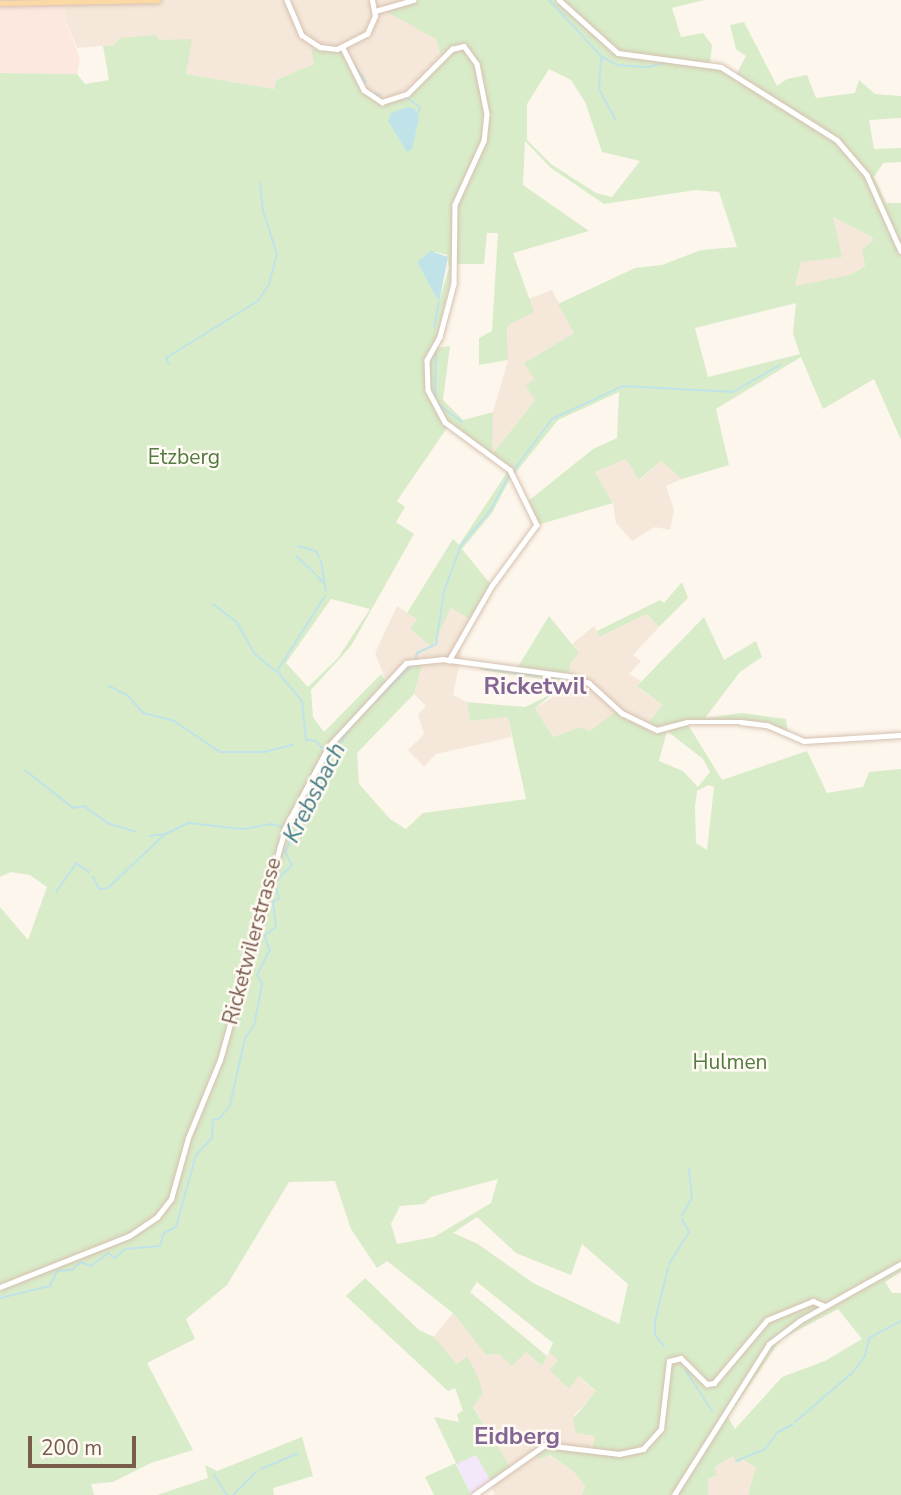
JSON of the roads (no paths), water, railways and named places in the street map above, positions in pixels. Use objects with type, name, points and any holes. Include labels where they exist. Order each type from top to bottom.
[{"type":"main road","points":[[0,3],[158,0]]},
{"type":"street","points":[[287,0],[302,35],[320,47],[343,48],[367,34],[375,11],[372,0]]},
{"type":"street","points":[[375,11],[413,0]]},
{"type":"street","points":[[559,0],[618,53],[721,67],[837,140],[867,175],[901,251]]},
{"type":"street","points":[[343,48],[364,90],[382,102],[407,94],[459,46],[470,50],[477,64],[487,129],[455,205],[454,284],[427,368],[430,400],[438,413],[510,470],[537,525],[492,586],[449,661]]},
{"type":"street","name":"Ricketwilerstrasse","points":[[0,1287],[129,1236],[157,1217],[171,1199],[180,1160],[220,1060],[262,895],[285,828],[329,746],[393,674],[415,659],[449,661],[578,679],[628,716],[657,730],[687,722],[741,722],[767,725],[804,741],[901,735]]},
{"type":"street","points":[[674,1495],[757,1359],[785,1330],[901,1264]]},
{"type":"street","points":[[474,1495],[545,1445],[619,1454],[643,1449],[661,1429],[669,1361],[681,1358],[708,1384],[714,1382],[767,1320],[813,1301],[825,1306]]},
{"type":"water","points":[[408,107],[415,109],[419,118],[412,149],[407,152],[388,121],[391,113]]},
{"type":"water","points":[[431,251],[448,257],[439,302],[417,262]]},
{"type":"waterway","points":[[549,0],[602,57],[617,65],[649,67],[665,62]]},
{"type":"waterway","points":[[601,59],[599,89],[615,119]]},
{"type":"waterway","points":[[353,63],[366,82]]},
{"type":"waterway","points":[[375,94],[380,95]]},
{"type":"waterway","points":[[406,97],[420,107],[418,113]]},
{"type":"waterway","points":[[169,364],[166,358],[258,301],[269,284],[277,254],[263,211],[260,183]]},
{"type":"waterway","points":[[434,327],[439,302]]},
{"type":"waterway","points":[[435,399],[436,352]]},
{"type":"waterway","name":"Krebsbach","points":[[415,660],[417,653],[436,644],[444,591],[461,545],[490,511],[507,479],[552,419],[623,386],[733,392],[780,365]]},
{"type":"waterway","points":[[438,404],[462,422]]},
{"type":"waterway","points":[[298,546],[316,551],[319,557]]},
{"type":"waterway","points":[[296,556],[315,574]]},
{"type":"waterway","points":[[321,561],[326,591]]},
{"type":"waterway","points":[[317,576],[324,583]]},
{"type":"waterway","points":[[324,750],[316,741],[306,740],[302,701],[277,671],[325,596]]},
{"type":"waterway","points":[[213,604],[237,623],[255,654],[275,671]]},
{"type":"waterway","name":"Krebsbach","points":[[356,719],[413,665]]},
{"type":"waterway","points":[[485,669],[569,680]]},
{"type":"waterway","points":[[109,686],[127,695],[143,713],[174,721],[220,752],[264,752],[293,745]]},
{"type":"waterway","name":"Krebsbach","points":[[0,1298],[50,1286],[57,1271],[72,1270],[81,1262],[91,1266],[108,1253],[115,1258],[125,1249],[160,1246],[164,1233],[176,1227],[196,1155],[212,1138],[213,1120],[220,1118],[230,1105],[245,1038],[254,1026],[262,984],[257,975],[270,950],[264,936],[276,927],[273,902],[279,899],[275,882],[292,865],[285,852],[297,828],[295,822],[300,812],[309,810],[307,798],[322,783],[328,762],[353,723]]},
{"type":"waterway","points":[[25,770],[73,808],[84,806],[107,823],[136,832]]},
{"type":"waterway","points":[[93,877],[99,889],[108,888],[165,834],[189,823],[243,829],[271,824],[283,827]]},
{"type":"waterway","points":[[150,836],[163,834]]},
{"type":"waterway","points":[[56,892],[76,863],[89,872]]},
{"type":"waterway","points":[[682,1215],[692,1198],[689,1169]]},
{"type":"waterway","points":[[669,1264],[689,1232],[682,1219]]},
{"type":"waterway","points":[[664,1346],[655,1335],[655,1321],[668,1268]]},
{"type":"waterway","points":[[795,1422],[853,1372],[865,1356],[869,1338],[901,1321]]},
{"type":"waterway","points":[[686,1371],[712,1411]]},
{"type":"waterway","points":[[736,1461],[765,1449],[778,1432],[792,1425]]},
{"type":"waterway","points":[[261,1469],[297,1454]]},
{"type":"waterway","points":[[233,1495],[256,1472]]},
{"type":"waterway","points":[[214,1475],[227,1495]]},
{"type":"district","name":"Ricketwil","points":[[535,687]]},
{"type":"district","name":"Eidberg","points":[[517,1437]]},
{"type":"park label","name":"Etzberg","points":[[184,457]]},
{"type":"park label","name":"Hulmen","points":[[730,1062]]}]
